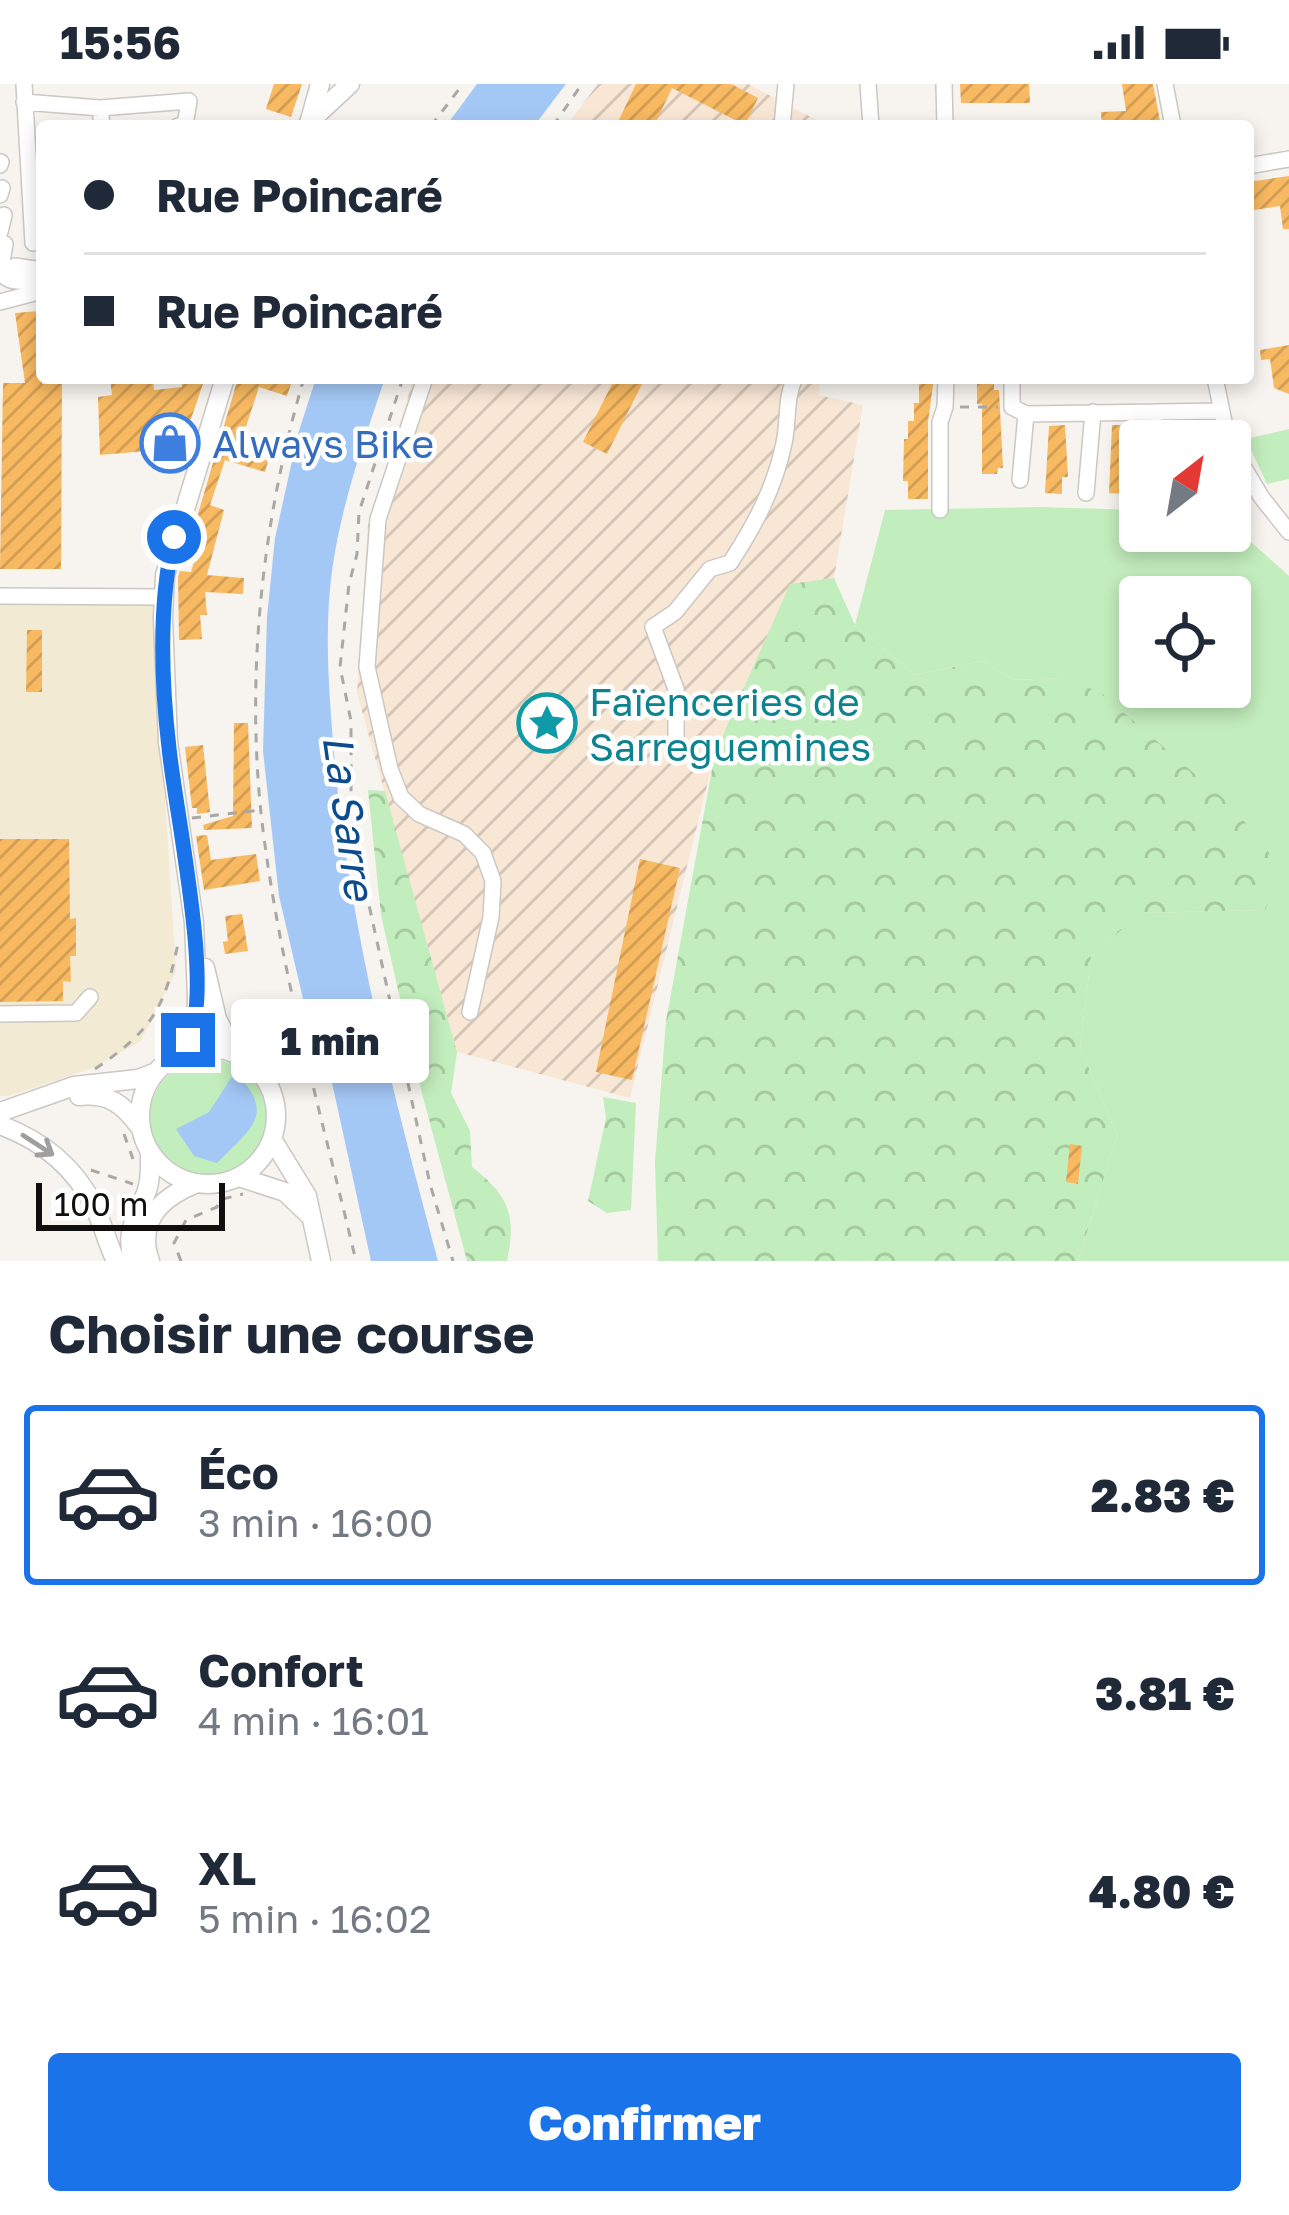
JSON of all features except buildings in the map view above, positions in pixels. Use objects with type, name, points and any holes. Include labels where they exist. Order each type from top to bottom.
[{"type":"main road","points":[[310,120],[320,84]]},
{"type":"main road","points":[[313,120],[350,84]]},
{"type":"main road","points":[[223,384],[174,537],[164,597],[167,728],[193,917],[217,1019],[235,1054]]},
{"type":"main road","points":[[1,1116],[97,1082],[138,1079],[181,1053],[196,1027],[193,917]]},
{"type":"main road","points":[[1,1116],[97,1094],[116,1100],[149,1153],[169,1173],[219,1192],[260,1161],[272,1139],[276,1110],[268,1083],[235,1054],[208,1048],[181,1053]]},
{"type":"main road","points":[[130,1125],[154,1073]]},
{"type":"main road","points":[[1,1116],[72,1172],[96,1208],[116,1261]]},
{"type":"main road","points":[[272,1139],[307,1196],[321,1261]]},
{"type":"main road","points":[[134,1261],[130,1228],[148,1189],[149,1153]]},
{"type":"main road","points":[[239,1178],[285,1192],[308,1214]]},
{"type":"main road","points":[[150,1261],[145,1246],[148,1222],[167,1198],[195,1184]]},
{"type":"street","points":[[783,120],[786,84]]},
{"type":"street","points":[[868,84],[871,120]]},
{"type":"street","points":[[944,84],[945,120]]},
{"type":"street","points":[[1165,84],[1172,120]]},
{"type":"street","points":[[36,268],[5,271],[22,230],[11,160],[24,94],[100,108],[189,101],[188,120]]},
{"type":"street","points":[[100,108],[101,120]]},
{"type":"street","points":[[1254,165],[1289,159]]},
{"type":"street","points":[[0,302],[36,293]]},
{"type":"street","points":[[422,384],[378,519],[367,667],[401,797],[419,814],[464,834],[483,853],[493,881],[491,917],[470,1012]]},
{"type":"street","points":[[676,739],[676,688],[652,628],[675,612],[710,569],[730,563],[754,526],[785,441],[792,384]]},
{"type":"street","points":[[940,510],[940,422],[946,384]]},
{"type":"street","points":[[1013,384],[1019,410],[1020,480]]},
{"type":"street","points":[[1216,384],[1223,420]]},
{"type":"street","points":[[1019,410],[1220,411]]},
{"type":"street","points":[[1086,494],[1093,412]]},
{"type":"street","points":[[1154,420],[1155,412]]},
{"type":"street","points":[[1251,480],[1289,532]]},
{"type":"street","points":[[0,596],[164,597]]},
{"type":"street","points":[[0,1014],[76,1013],[90,997]]},
{"type":"path","points":[[436,120],[463,84]]},
{"type":"path","points":[[557,120],[582,84]]},
{"type":"path","points":[[303,384],[271,516],[263,584],[257,717],[261,810],[273,896],[356,1261]]},
{"type":"path","points":[[402,384],[359,512],[340,667],[351,721],[355,841],[430,1184],[453,1261]]},
{"type":"path","points":[[945,407],[1019,410]]},
{"type":"path","points":[[178,819],[261,810]]},
{"type":"path","points":[[97,1082],[94,1069],[153,1021],[170,983],[177,944],[193,917]]},
{"type":"path","points":[[130,1125],[134,1184]]},
{"type":"path","points":[[181,1261],[174,1243],[181,1226],[197,1213],[217,1207],[219,1192],[255,1194]]},
{"type":"shaded area","points":[[598,84],[748,84],[817,120],[571,120]]},
{"type":"shaded area","name":"Faïenceries de Sarreguemines","points":[[412,384],[821,384],[818,395],[863,405],[834,578],[790,585],[715,753],[630,1098],[457,1052],[357,693],[368,525]]},
{"type":"shaded area","points":[[0,592],[152,594],[176,971],[141,1041],[95,1067],[9,1096],[0,1096]]},
{"type":"green space","points":[[1289,429],[1289,479],[1267,484],[1251,450],[1251,438]]},
{"type":"green space","points":[[1119,509],[1119,552],[1251,552],[1251,542],[1289,576],[1289,1261],[1078,1261],[1117,1135],[1080,1047],[1091,956],[1140,913],[1265,910],[1060,678],[1014,680],[982,661],[915,675],[855,625],[885,510]]},
{"type":"green space","points":[[834,578],[855,625],[915,675],[982,661],[1014,680],[1060,678],[1100,692],[1233,807],[1284,872],[1265,910],[1141,913],[1091,956],[1080,1047],[1117,1135],[1078,1261],[658,1261],[655,1162],[666,1021],[715,753],[790,584]]},
{"type":"green space","points":[[368,790],[385,791],[457,1052],[451,1093],[470,1131],[472,1167],[502,1197],[510,1218],[507,1261],[467,1261],[381,915]]},
{"type":"green space","points":[[208,1059],[230,1063],[249,1076],[262,1095],[266,1117],[262,1139],[249,1158],[230,1171],[208,1175],[186,1171],[167,1158],[154,1139],[150,1117],[154,1095],[167,1076],[186,1063]]},
{"type":"green space","points":[[603,1097],[636,1103],[631,1210],[607,1213],[588,1201],[606,1118]]},
{"type":"water","points":[[477,84],[566,84],[539,120],[450,120]]},
{"type":"water","points":[[314,384],[383,384],[336,546],[328,616],[329,685],[341,818],[362,946],[438,1261],[371,1261],[329,1069],[311,1033],[279,896],[263,751],[267,617],[275,538]]},
{"type":"water","points":[[235,1072],[255,1099],[254,1120],[217,1163],[194,1156],[176,1129],[209,1112]]},
{"type":"place","name":"Always Bike","points":[[170,443]]},
{"type":"place","name":"Faïenceries de Sarreguemines","points":[[547,723]]},
{"type":"route","points":[[174,537],[165,575],[163,618],[168,742],[194,923],[197,1012],[196,1027],[188,1040]]},
{"type":"water label","name":"La Sarre","points":[[350,817]]}]
